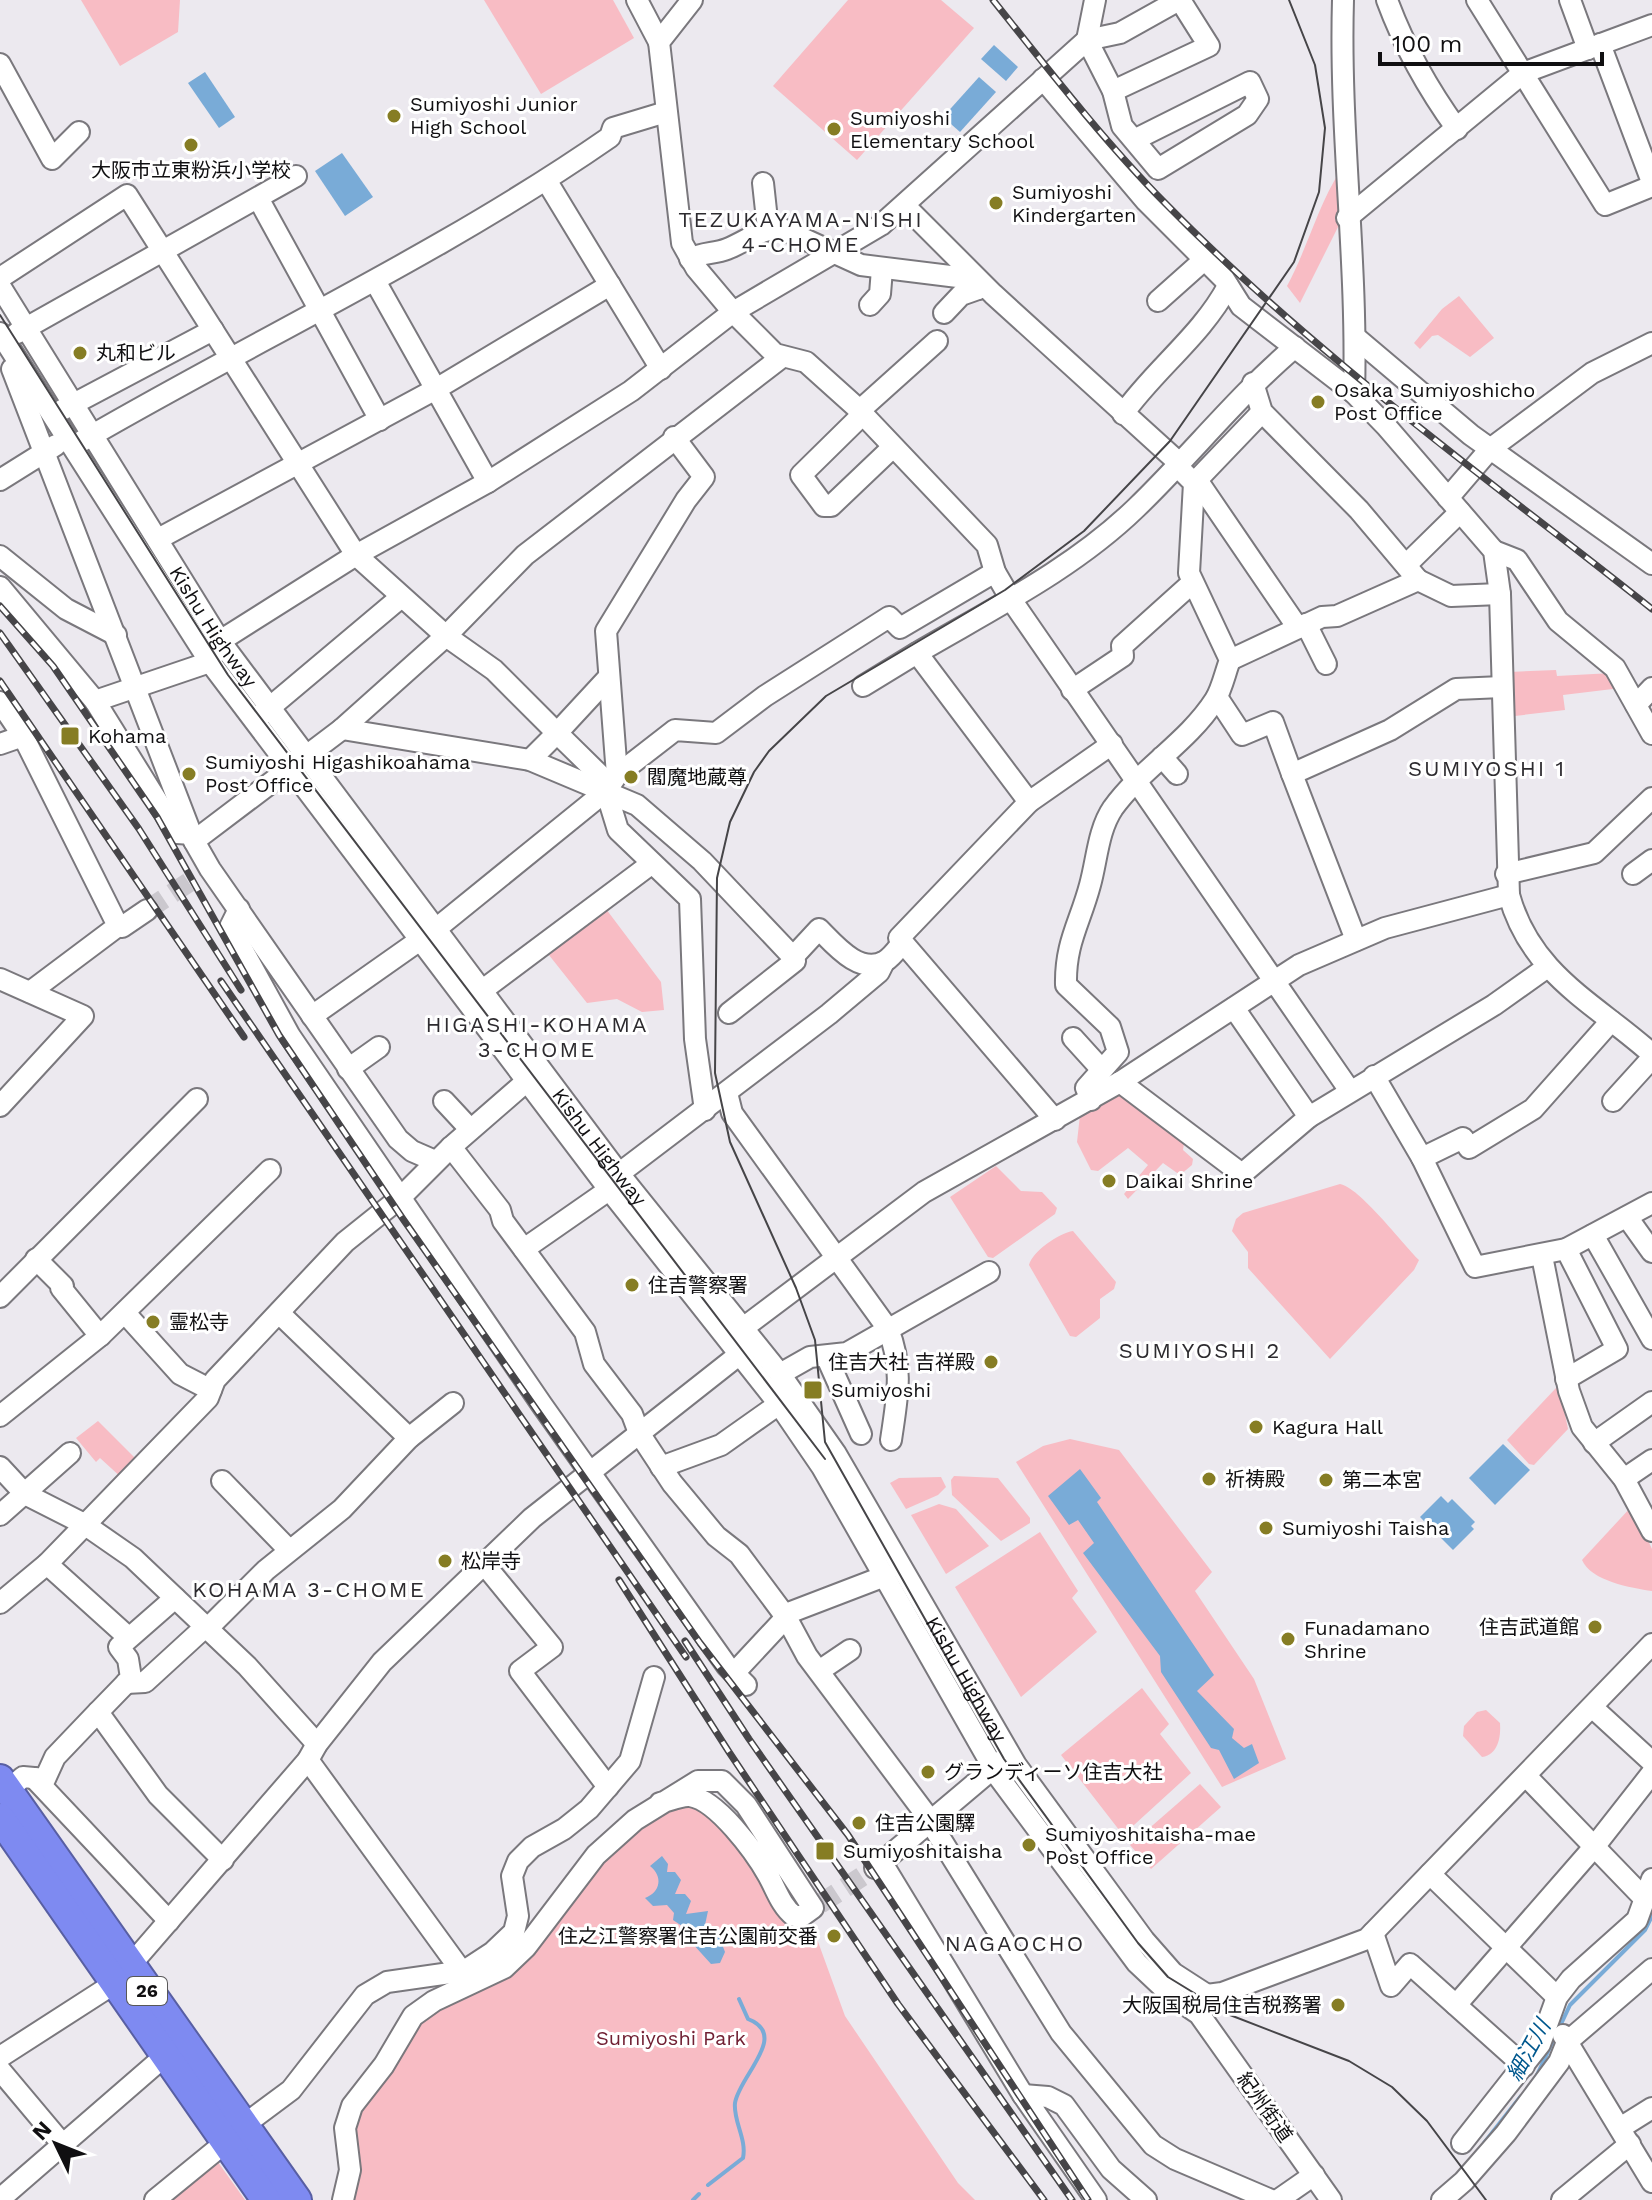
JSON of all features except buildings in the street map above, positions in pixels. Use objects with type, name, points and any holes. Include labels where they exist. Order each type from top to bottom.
[{"type":"highway","name":"26","points":[[4,1785],[122,1975],[166,2055],[297,2200]]},
{"type":"highway","name":"26","points":[[0,1818],[122,1975],[235,2134],[266,2200]]},
{"type":"street","points":[[637,0],[659,42],[682,243],[690,259],[733,312],[782,357],[806,362],[861,413],[987,545],[995,572],[1010,598],[1275,978],[1350,1091]]},
{"type":"street","points":[[659,42],[692,0]]},
{"type":"street","points":[[1095,0],[1087,40],[1113,91],[1122,126],[1158,169],[1247,115],[1258,99],[1250,82],[1134,140]]},
{"type":"street","points":[[95,701],[210,662],[220,641],[356,555],[488,482],[661,369],[733,312],[837,254],[904,205],[1087,40],[1120,33],[1179,0],[1209,46],[1113,91]]},
{"type":"street","points":[[1343,0],[1347,218],[1355,337],[1354,393]]},
{"type":"street","points":[[1387,0],[1398,30],[1439,104],[1457,129]]},
{"type":"street","points":[[1477,0],[1605,205],[1652,184],[1594,47],[1570,0]]},
{"type":"street","points":[[1347,218],[1523,73],[1652,25]]},
{"type":"street","points":[[0,64],[52,159],[79,132]]},
{"type":"street","points":[[1043,79],[1116,167],[1228,286],[1241,306],[1354,393],[1494,551],[1517,560],[1558,621],[1615,668],[1652,734]]},
{"type":"street","points":[[0,480],[45,452],[69,443],[375,281],[546,180],[610,137],[613,128],[666,112]]},
{"type":"street","points":[[296,176],[26,327],[1,335],[193,837],[202,874],[239,909],[398,1139],[412,1151],[435,1161]]},
{"type":"street","points":[[546,180],[661,369]]},
{"type":"street","points":[[763,183],[768,229]]},
{"type":"street","points":[[0,278],[127,195],[356,555],[400,598],[494,670],[611,784],[724,885],[793,957],[819,929],[848,956],[867,964],[884,962]]},
{"type":"street","points":[[258,198],[380,420]]},
{"type":"street","points":[[904,205],[985,291],[1196,482],[1302,626],[1326,664]]},
{"type":"street","points":[[690,259],[706,251],[723,251],[768,229],[787,231],[861,265],[958,277],[985,291]]},
{"type":"street","points":[[1158,301],[1204,260]]},
{"type":"street","points":[[870,305],[880,294],[882,269]]},
{"type":"street","points":[[375,281],[488,482]]},
{"type":"street","points":[[158,539],[436,389],[610,285]]},
{"type":"street","name":"Kishu Highway","points":[[0,286],[220,641],[272,706],[298,762]]},
{"type":"street","points":[[1123,414],[1144,385],[1213,315],[1228,286]]},
{"type":"street","points":[[944,313],[961,295],[985,291]]},
{"type":"street","points":[[51,415],[213,330]]},
{"type":"street","name":"Kishu Highway","points":[[1,335],[210,662],[253,720],[298,762],[779,1404],[822,1467],[992,1767],[1137,1963],[1171,1995],[1203,2005]]},
{"type":"street","points":[[1355,337],[1490,449],[1648,555]]},
{"type":"street","points":[[893,447],[831,506],[824,506],[801,475],[937,341]]},
{"type":"street","points":[[1091,1100],[1086,1088],[1118,1052],[1110,1027],[1066,985],[1066,961],[1071,933],[1089,889],[1099,842],[1112,810],[1136,781],[1198,722],[1217,697],[1230,660],[1322,617],[1337,616],[1412,572],[1490,449],[1592,373],[1652,343]]},
{"type":"street","points":[[863,686],[1051,575],[1135,509],[1253,383],[1295,347]]},
{"type":"street","points":[[0,587],[95,701],[177,833],[193,837],[342,729],[446,636],[525,555],[674,437],[782,357]]},
{"type":"street","points":[[1253,383],[1262,412],[1412,572],[1451,596],[1500,594]]},
{"type":"street","points":[[1230,660],[1189,573],[1196,482],[1262,412]]},
{"type":"street","points":[[674,437],[704,477],[686,500],[606,631],[611,784],[618,830],[690,899],[691,981],[705,1110]]},
{"type":"street","points":[[1494,551],[1500,594],[1509,895],[1515,917],[1546,968],[1651,1051],[1613,1101]]},
{"type":"street","points":[[0,556],[66,609],[116,635]]},
{"type":"street","points":[[312,1016],[428,934],[675,730],[716,733],[765,696],[889,617],[900,628],[995,572]]},
{"type":"street","points":[[1072,690],[1123,656],[1122,646],[1192,583]]},
{"type":"street","points":[[253,720],[400,598]]},
{"type":"street","points":[[917,653],[1029,802]]},
{"type":"street","points":[[530,760],[607,679]]},
{"type":"street","points":[[1292,774],[1390,730],[1456,689],[1502,687]]},
{"type":"street","points":[[1636,705],[1652,688]]},
{"type":"street","points":[[1217,697],[1242,735],[1273,722],[1356,940]]},
{"type":"street","points":[[0,702],[23,736],[118,926],[30,992]]},
{"type":"street","points":[[342,729],[530,760],[611,784]]},
{"type":"street","points":[[0,744],[23,736]]},
{"type":"street","points":[[1055,1120],[899,938],[1029,802],[1112,744]]},
{"type":"street","points":[[1162,757],[1177,774]]},
{"type":"street","points":[[1506,874],[1594,853],[1652,798]]},
{"type":"street","points":[[1633,874],[1652,860]]},
{"type":"street","points":[[724,885],[728,861]]},
{"type":"street","points":[[475,996],[651,864]]},
{"type":"street","points":[[743,1328],[924,1192],[1091,1100],[1275,978],[1385,928],[1509,895]]},
{"type":"street","points":[[239,909],[230,927],[290,1036],[297,1041],[400,1198],[727,1666],[741,1678],[786,1617],[885,1576]]},
{"type":"street","points":[[122,927],[147,910]]},
{"type":"street","points":[[524,1249],[829,1014],[879,972],[903,942]]},
{"type":"street","points":[[729,1013],[795,961]]},
{"type":"street","points":[[1120,1082],[1242,1174],[1309,1117],[1494,1005],[1546,968]]},
{"type":"street","points":[[0,979],[83,1016],[0,1106]]},
{"type":"street","points":[[1234,1008],[1309,1117]]},
{"type":"street","points":[[1422,1158],[1463,1138],[1469,1148],[1533,1109],[1611,1021]]},
{"type":"street","points":[[1073,1038],[1102,1070]]},
{"type":"street","points":[[348,1069],[379,1047]]},
{"type":"street","points":[[0,1603],[47,1564],[208,1398],[215,1380],[345,1242],[400,1198],[470,1129],[535,1075]]},
{"type":"street","points":[[1374,1076],[1422,1158],[1475,1267],[1566,1249],[1652,1203]]},
{"type":"street","points":[[727,1093],[732,1113],[888,1329],[898,1355],[898,1385],[891,1440]]},
{"type":"street","points":[[0,1297],[197,1099]]},
{"type":"street","points":[[444,1101],[470,1129]]},
{"type":"street","points":[[451,1147],[500,1210],[503,1221],[585,1332],[594,1364],[632,1414],[639,1433],[661,1467],[716,1536],[739,1554],[786,1617],[807,1656],[929,1819],[1061,2033],[1153,2145],[1175,2159],[1268,2199],[1314,2175]]},
{"type":"street","points":[[0,1416],[100,1336],[270,1170]]},
{"type":"street","name":"Kishu Highway","points":[[614,1181],[780,1374],[836,1454],[1010,1755],[1144,1940],[1203,2005]]},
{"type":"street","points":[[1627,1217],[1652,1252]]},
{"type":"street","points":[[1593,1235],[1652,1339]]},
{"type":"street","points":[[1566,1249],[1617,1349],[1566,1379]]},
{"type":"street","points":[[1542,1256],[1566,1379],[1582,1427],[1624,1479],[1652,1531]]},
{"type":"street","points":[[36,1259],[63,1286],[61,1288],[100,1336]]},
{"type":"street","points":[[780,1374],[810,1357],[827,1358],[847,1353],[989,1272]]},
{"type":"street","points":[[125,1313],[180,1374],[211,1390]]},
{"type":"street","points":[[279,1313],[409,1438]]},
{"type":"street","points":[[0,2057],[122,1975],[313,1752],[382,1662],[532,1518],[740,1354]]},
{"type":"street","points":[[827,1358],[861,1434]]},
{"type":"street","points":[[1594,1443],[1652,1402]]},
{"type":"street","points":[[126,1683],[145,1682],[289,1550],[342,1509],[409,1438],[453,1403]]},
{"type":"street","points":[[661,1467],[721,1445],[779,1404]]},
{"type":"street","points":[[0,1515],[70,1453]]},
{"type":"street","points":[[1624,1479],[1652,1460]]},
{"type":"street","points":[[0,1467],[25,1494],[84,1524],[133,1558],[247,1666],[313,1752],[467,1977]]},
{"type":"street","points":[[222,1481],[289,1550]]},
{"type":"street","points":[[47,1564],[128,1637]]},
{"type":"street","points":[[484,1564],[552,1647],[520,1671],[608,1787]]},
{"type":"street","points":[[4,1785],[23,1777],[45,1779],[55,1757],[131,1678],[128,1659],[119,1647],[175,1598]]},
{"type":"street","points":[[1203,2005],[1222,1993],[1337,1952],[1373,1933],[1652,1644]]},
{"type":"street","points":[[819,1671],[850,1650]]},
{"type":"street","points":[[343,2200],[350,2170],[345,2128],[352,2106],[384,2065],[413,2016],[467,1977],[514,1932],[518,1916],[512,1876],[518,1861],[532,1847],[589,1809],[630,1761],[654,1677]]},
{"type":"street","points":[[1592,1707],[1652,1762]]},
{"type":"street","points":[[98,1712],[158,1795],[223,1860]]},
{"type":"street","points":[[1010,1755],[929,1819],[878,1865],[1023,2095],[1096,2200]]},
{"type":"street","points":[[1456,2005],[1594,1847],[1652,1773]]},
{"type":"street","points":[[1462,2143],[1540,2044],[1554,2006],[1571,1979],[1637,1920],[1646,1887],[1594,1847],[1526,1776]]},
{"type":"street","points":[[34,1778],[169,1921]]},
{"type":"street","points":[[155,2200],[291,2090],[365,1995],[387,1982],[467,1977],[504,1968],[526,1947],[596,1855],[660,1803],[698,1781],[722,1781],[746,1805],[816,1906],[802,1916],[794,1916],[787,1911],[765,1870],[726,1821],[705,1802],[689,1796],[660,1803]]},
{"type":"street","points":[[726,1821],[729,1806],[737,1803],[746,1805]]},
{"type":"street","points":[[1430,1874],[1505,1947],[1554,2006],[1567,2042],[1652,2182]]},
{"type":"street","points":[[1373,1933],[1391,1986],[1410,1964],[1524,2066]]},
{"type":"street","points":[[1442,2200],[1469,2176],[1506,2133],[1559,2062],[1567,2042],[1652,1969]]},
{"type":"street","name":"紀州街道","points":[[1203,2005],[1329,2199]]},
{"type":"street","points":[[0,2199],[166,2055]]},
{"type":"street","points":[[0,2070],[63,2145]]},
{"type":"street","points":[[1023,2095],[1048,2097],[1064,2105],[1111,2169],[1146,2200]]},
{"type":"street","points":[[1562,2200],[1652,2108]]},
{"type":"green space","points":[[81,0],[180,0],[178,32],[120,66]]},
{"type":"green space","points":[[484,0],[613,0],[634,38],[541,94]]},
{"type":"green space","points":[[848,0],[941,0],[974,28],[857,160],[773,86]]},
{"type":"green space","points":[[1340,171],[1341,221],[1300,303],[1287,286]]},
{"type":"green space","points":[[1459,296],[1494,338],[1470,357],[1438,335],[1432,336],[1420,349],[1414,343],[1442,309]]},
{"type":"green space","points":[[1556,670],[1557,676],[1612,673],[1621,688],[1563,695],[1565,710],[1506,717],[1509,672]]},
{"type":"green space","points":[[603,905],[661,982],[664,1010],[642,1012],[617,999],[587,1003],[545,950]]},
{"type":"green space","points":[[1125,1093],[1184,1143],[1183,1150],[1193,1159],[1192,1165],[1180,1175],[1163,1163],[1128,1199],[1124,1194],[1148,1165],[1128,1148],[1098,1171],[1091,1170],[1077,1142],[1080,1115]]},
{"type":"green space","points":[[996,1166],[1021,1191],[1042,1192],[1057,1208],[1055,1214],[993,1258],[988,1257],[950,1197]]},
{"type":"green space","points":[[1340,1184],[1369,1205],[1419,1260],[1414,1270],[1330,1359],[1248,1268],[1248,1252],[1232,1231],[1236,1219],[1243,1213]]},
{"type":"green space","points":[[1073,1231],[1116,1282],[1114,1289],[1100,1299],[1100,1318],[1076,1337],[1070,1336],[1029,1265],[1047,1244]]},
{"type":"green space","points":[[1556,1388],[1560,1390],[1568,1429],[1534,1465],[1529,1464],[1507,1440]]},
{"type":"green space","points":[[98,1421],[139,1462],[123,1479],[100,1458],[96,1462],[76,1438]]},
{"type":"green space","points":[[1070,1439],[1119,1450],[1212,1572],[1195,1591],[1254,1679],[1286,1759],[1222,1787],[1016,1462],[1043,1446]]},
{"type":"green space","points":[[954,1476],[998,1478],[1030,1518],[1030,1523],[1001,1541],[952,1495],[951,1480]]},
{"type":"green space","points":[[941,1477],[946,1487],[938,1495],[906,1509],[890,1483],[899,1478]]},
{"type":"green space","points":[[939,1504],[956,1509],[989,1546],[946,1574],[911,1515]]},
{"type":"green space","points":[[1632,1506],[1652,1549],[1652,1591],[1603,1578],[1582,1560]]},
{"type":"green space","points":[[1040,1532],[1078,1591],[1072,1598],[1097,1632],[1021,1697],[955,1587]]},
{"type":"green space","points":[[1142,1688],[1169,1724],[1160,1734],[1191,1773],[1123,1835],[1061,1755]]},
{"type":"green space","points":[[1486,1710],[1500,1723],[1500,1734],[1492,1753],[1482,1757],[1463,1736],[1464,1726],[1477,1712]]},
{"type":"green space","points":[[1200,1784],[1221,1807],[1151,1869],[1130,1845]]},
{"type":"green space","name":"Sumiyoshi Park","points":[[687,1802],[703,1808],[806,1922],[817,1939],[845,2016],[958,2183],[975,2200],[353,2200],[357,2178],[355,2135],[358,2114],[418,2021],[438,2006],[507,1975],[595,1866],[640,1824]]},
{"type":"green space","points":[[215,2158],[245,2200],[172,2200],[168,2195]]},
{"type":"water","points":[[994,45],[1018,67],[1006,81],[981,59]]},
{"type":"water","points":[[205,72],[235,117],[219,128],[188,83]]},
{"type":"water","points":[[979,77],[996,92],[960,132],[943,117]]},
{"type":"water","points":[[342,153],[373,197],[345,216],[315,171]]},
{"type":"water","points":[[1503,1444],[1530,1470],[1495,1505],[1469,1478]]},
{"type":"water","points":[[1080,1469],[1101,1498],[1097,1502],[1214,1675],[1197,1691],[1234,1729],[1232,1738],[1244,1748],[1252,1744],[1259,1763],[1234,1779],[1219,1750],[1211,1748],[1161,1672],[1160,1656],[1083,1553],[1094,1543],[1078,1520],[1069,1525],[1048,1496]]},
{"type":"water","points":[[1441,1496],[1448,1503],[1452,1499],[1475,1522],[1471,1526],[1474,1529],[1453,1550],[1420,1517]]},
{"type":"water","points":[[662,1856],[668,1864],[667,1872],[675,1872],[681,1880],[675,1894],[685,1894],[691,1901],[686,1914],[708,1911],[705,1925],[717,1931],[725,1952],[720,1963],[711,1964],[692,1943],[691,1932],[673,1920],[674,1913],[667,1905],[653,1906],[645,1898],[654,1892],[658,1884],[657,1874],[650,1866]]},
{"type":"waterway","name":"細江川","points":[[1536,2077],[1570,2005],[1645,1930],[1652,1916]]},
{"type":"waterway","points":[[708,2185],[743,2158],[735,2103],[763,2045],[764,2035],[760,2026],[748,2019],[739,1999]]},
{"type":"waterway","name":"細江川","points":[[1484,2143],[1521,2096]]},
{"type":"waterway","points":[[693,2200],[699,2194]]},
{"type":"tunnel","points":[[147,910],[194,879]]},
{"type":"tunnel","points":[[820,1904],[875,1868]]},
{"type":"tram line","points":[[1289,0],[1315,65],[1325,128],[1319,192],[1294,262],[1170,441],[1084,531],[1005,590],[826,696],[769,751],[754,772],[730,822],[717,878],[715,1073],[730,1142],[796,1288],[815,1340],[825,1442],[1004,1759],[1138,1943],[1168,1977],[1230,2015],[1349,2061],[1392,2087],[1427,2121],[1486,2200]]},
{"type":"tram line","points":[[0,315],[228,675],[825,1459]]},
{"type":"railway","points":[[993,0],[1076,104],[1165,203],[1280,312],[1402,414],[1652,609]]},
{"type":"railway","points":[[0,606],[53,666],[157,817],[279,1035],[403,1219],[700,1643],[848,1835],[1088,2200]]},
{"type":"railway","points":[[0,633],[139,829],[241,990]]},
{"type":"railway","points":[[0,681],[244,1037]]},
{"type":"railway","points":[[221,981],[686,1657]]},
{"type":"railway","points":[[619,1580],[729,1752],[898,2004],[1044,2200]]},
{"type":"railway","points":[[685,1641],[749,1739],[1072,2200]]},
{"type":"place","name":"Sumiyoshi Junior High School","points":[[394,116]]},
{"type":"place","name":"Sumiyoshi Elementary School","points":[[834,129]]},
{"type":"place","name":"大阪市立東粉浜小学校","points":[[191,145]]},
{"type":"place","name":"Sumiyoshi Kindergarten","points":[[996,203]]},
{"type":"place","name":"丸和ビル","points":[[80,353]]},
{"type":"place","name":"Osaka Sumiyoshicho Post Office","points":[[1318,402]]},
{"type":"place","name":"Kohama","points":[[70,736]]},
{"type":"place","name":"Sumiyoshi Higashikoahama Post Office","points":[[189,774]]},
{"type":"place","name":"閻魔地蔵尊","points":[[631,777]]},
{"type":"place","name":"Daikai Shrine","points":[[1109,1181]]},
{"type":"place","name":"住吉警察署","points":[[632,1285]]},
{"type":"place","name":"霊松寺","points":[[153,1322]]},
{"type":"place","name":"住吉大社 吉祥殿","points":[[991,1362]]},
{"type":"place","name":"Sumiyoshi","points":[[813,1390]]},
{"type":"place","name":"Kagura Hall","points":[[1256,1427]]},
{"type":"place","name":"祈祷殿","points":[[1209,1479]]},
{"type":"place","name":"第二本宮","points":[[1326,1480]]},
{"type":"place","name":"Sumiyoshi Taisha","points":[[1266,1528]]},
{"type":"place","name":"松岸寺","points":[[445,1561]]},
{"type":"place","name":"住吉武道館","points":[[1595,1627]]},
{"type":"place","name":"Funadamano Shrine","points":[[1288,1639]]},
{"type":"place","name":"グランディーソ住吉大社","points":[[928,1772]]},
{"type":"place","name":"住吉公園驛","points":[[859,1823]]},
{"type":"place","name":"Sumiyoshitaisha-mae Post Office","points":[[1029,1845]]},
{"type":"place","name":"Sumiyoshitaisha","points":[[825,1851]]},
{"type":"place","name":"住之江警察署住吉公園前交番","points":[[834,1936]]},
{"type":"place","name":"大阪国税局住吉税務署","points":[[1338,2005]]},
{"type":"district","name":"TEZUKAYAMA-NISHI 4-CHOME","points":[[801,232]]},
{"type":"district","name":"SUMIYOSHI 1","points":[[1487,768]]},
{"type":"district","name":"HIGASHI-KOHAMA 3-CHOME","points":[[537,1036]]},
{"type":"district","name":"SUMIYOSHI 2","points":[[1200,1350]]},
{"type":"district","name":"KOHAMA 3-CHOME","points":[[309,1589]]},
{"type":"district","name":"NAGAOCHO","points":[[1015,1943]]}]
